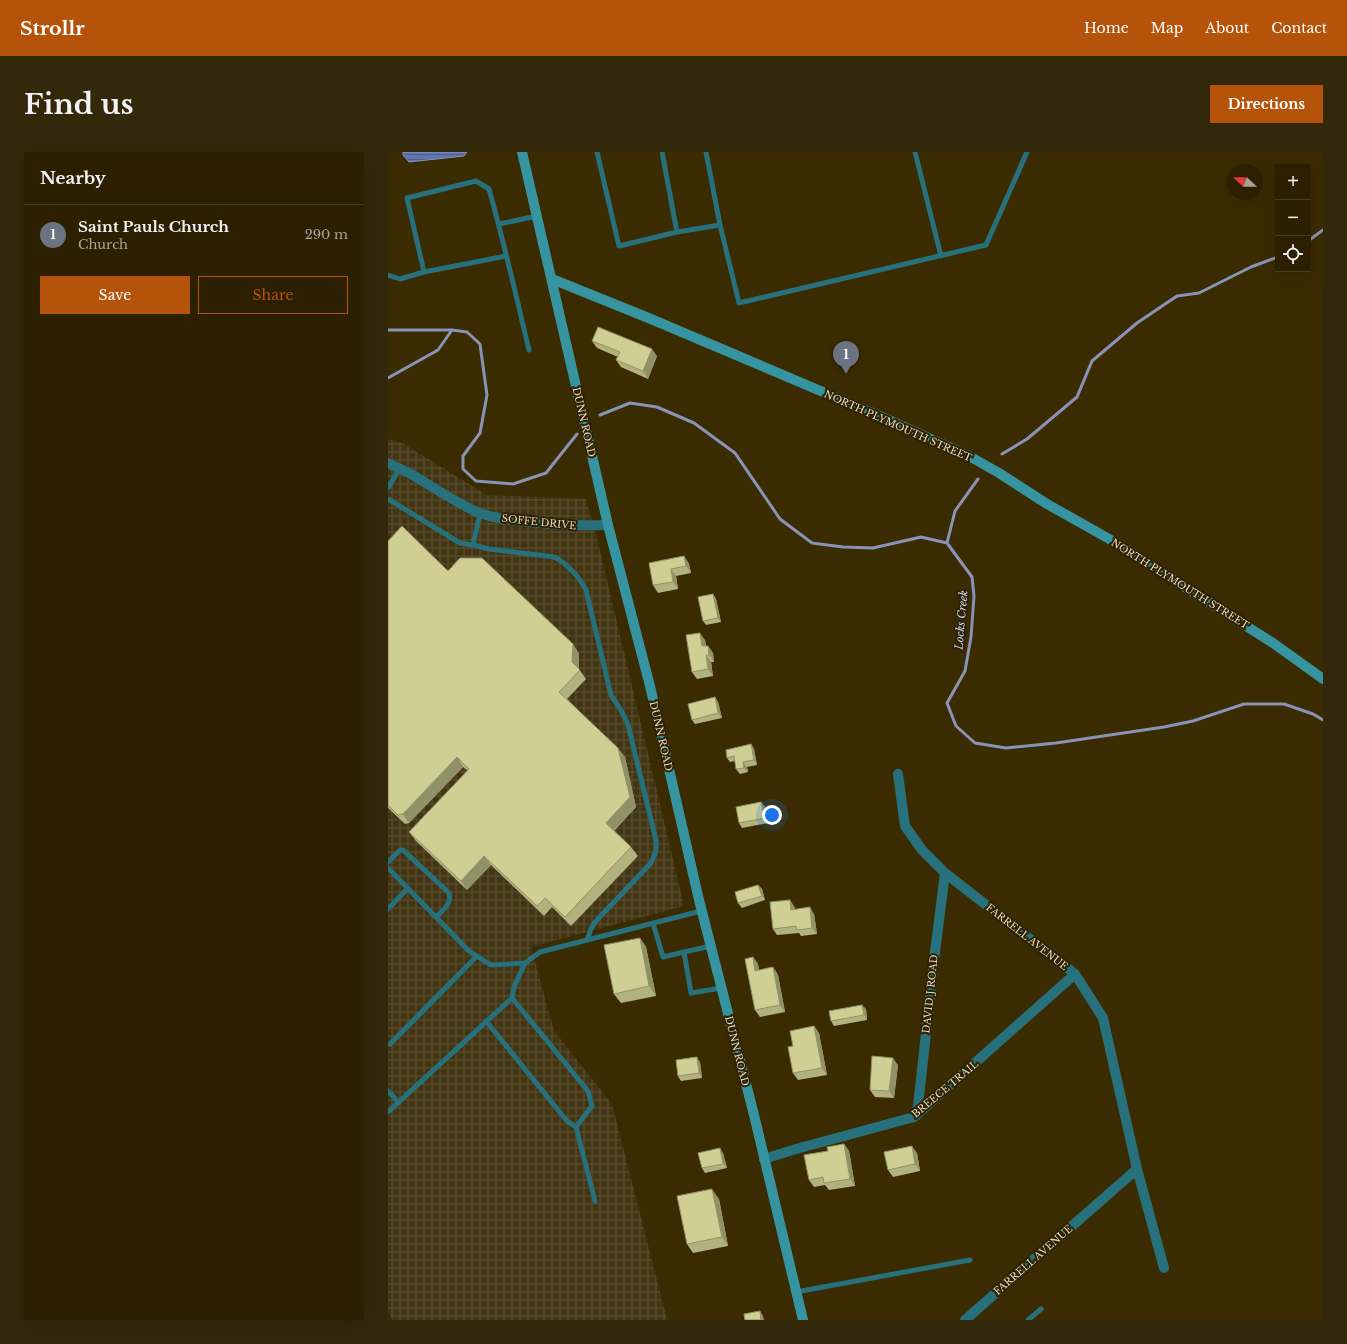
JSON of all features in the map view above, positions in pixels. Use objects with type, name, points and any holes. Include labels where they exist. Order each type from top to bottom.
[{"type":"main road","name":"DUNN ROAD","points":[[522,152],[608,525],[650,686],[701,911],[803,1320]]},
{"type":"main road","name":"NORTH PLYMOUTH STREET","points":[[552,279],[651,319],[882,417],[969,456],[1047,504],[1111,540],[1273,643],[1323,679]]},
{"type":"street","name":"SOFFE DRIVE","points":[[388,463],[415,476],[447,496],[480,513],[536,524],[576,526],[608,525]]},
{"type":"street","name":"FARRELL AVENUE","points":[[898,774],[905,826],[922,850],[945,873],[1075,974],[1102,1018],[1137,1169],[1164,1268]]},
{"type":"street","name":"DAVID J ROAD","points":[[917,1115],[945,873]]},
{"type":"street","name":"BREECE TRAIL","points":[[764,1159],[914,1117],[1075,974]]},
{"type":"street","name":"FARRELL AVENUE","points":[[965,1320],[1137,1169]]},
{"type":"lane","points":[[598,152],[620,246],[677,232],[720,224]]},
{"type":"lane","points":[[662,152],[677,232]]},
{"type":"lane","points":[[706,152],[720,224],[739,303],[986,245],[1027,152]]},
{"type":"lane","points":[[915,152],[940,256]]},
{"type":"lane","points":[[424,272],[407,198],[476,182],[489,189],[499,224],[529,350]]},
{"type":"lane","points":[[499,224],[537,216]]},
{"type":"lane","points":[[388,275],[400,279],[424,272],[506,256]]},
{"type":"lane","points":[[388,488],[399,469]]},
{"type":"lane","points":[[388,500],[460,543],[489,549],[554,557],[559,559],[580,578],[586,590],[611,695],[628,725],[656,840],[656,851],[651,863],[596,922],[591,929],[587,940]]},
{"type":"lane","points":[[473,545],[480,513]]},
{"type":"lane","points":[[388,862],[399,851],[403,850],[449,893],[449,904],[436,917]]},
{"type":"lane","points":[[388,868],[469,951],[491,965],[525,963]]},
{"type":"lane","points":[[388,909],[408,888]]},
{"type":"lane","points":[[388,1112],[512,998],[514,987],[525,963],[540,952],[701,911]]},
{"type":"lane","points":[[653,923],[663,957],[710,946]]},
{"type":"lane","points":[[684,952],[691,993],[721,988]]},
{"type":"lane","points":[[390,1044],[477,956]]},
{"type":"lane","points":[[512,998],[588,1091],[592,1106],[576,1126]]},
{"type":"lane","points":[[486,1021],[567,1121],[576,1126],[595,1201]]},
{"type":"lane","points":[[388,1091],[399,1103]]},
{"type":"lane","points":[[796,1292],[970,1260]]},
{"type":"lane","points":[[1028,1320],[1041,1309]]},
{"type":"shaded area","points":[[388,439],[402,443],[487,495],[586,499],[597,538],[684,906],[531,947],[554,1031],[612,1104],[667,1320],[393,1320],[388,1311]]},
{"type":"water","points":[[403,152],[467,152],[464,156],[409,162],[403,155]]},
{"type":"building","points":[[598,327],[652,349],[643,371],[616,360],[620,352],[592,341]]},
{"type":"building","points":[[402,526],[448,571],[460,558],[482,558],[573,644],[572,662],[580,670],[559,692],[618,748],[630,797],[606,823],[631,847],[565,917],[545,898],[537,906],[484,856],[461,881],[409,832],[469,769],[457,757],[403,814],[398,815],[388,805],[388,541]]},
{"type":"building","points":[[684,556],[686,566],[671,569],[673,582],[653,585],[649,563]]},
{"type":"building","points":[[713,594],[718,618],[703,621],[698,597]]},
{"type":"building","points":[[700,633],[702,646],[708,646],[709,655],[706,655],[708,669],[692,672],[686,635]]},
{"type":"building","points":[[715,697],[718,713],[692,720],[688,704]]},
{"type":"building","points":[[751,744],[754,760],[743,762],[744,768],[736,769],[734,756],[727,758],[726,750]]},
{"type":"building","points":[[761,802],[765,818],[739,823],[736,807]]},
{"type":"building","points":[[758,885],[762,896],[738,903],[735,892]]},
{"type":"building","points":[[790,900],[791,910],[810,907],[812,928],[797,930],[796,926],[773,929],[770,902]]},
{"type":"building","points":[[640,938],[649,986],[614,994],[604,945]]},
{"type":"building","points":[[753,957],[755,971],[773,967],[780,1005],[755,1010],[745,959]]},
{"type":"building","points":[[862,1005],[864,1015],[831,1021],[829,1011]]},
{"type":"building","points":[[814,1026],[822,1068],[793,1073],[788,1047],[793,1046],[790,1031]]},
{"type":"building","points":[[872,1056],[893,1058],[889,1091],[870,1090]]},
{"type":"building","points":[[697,1057],[699,1073],[678,1076],[676,1060]]},
{"type":"building","points":[[844,1144],[850,1179],[824,1183],[823,1177],[809,1180],[804,1155],[828,1151],[827,1147]]},
{"type":"building","points":[[912,1146],[915,1164],[888,1170],[884,1152]]},
{"type":"building","points":[[720,1148],[723,1164],[702,1168],[698,1153]]},
{"type":"building","points":[[712,1189],[722,1237],[687,1244],[677,1196]]},
{"type":"building","points":[[760,1311],[761,1320],[745,1320],[744,1314]]},
{"type":"waterway","points":[[1311,239],[1323,230]]},
{"type":"waterway","points":[[1002,454],[1027,439],[1077,397],[1092,361],[1137,323],[1177,296],[1199,293],[1251,267],[1275,258]]},
{"type":"waterway","points":[[388,330],[452,330]]},
{"type":"waterway","name":"Locks Creek","points":[[388,378],[438,350],[452,330],[467,332],[480,344],[487,395],[480,433],[463,456],[463,469],[476,481],[513,484],[546,473],[577,434]]},
{"type":"waterway","name":"Locks Creek","points":[[600,415],[630,403],[657,407],[694,423],[735,453],[780,519],[812,543],[843,547],[873,548],[921,537],[947,543],[972,577],[974,596],[971,637],[965,671],[947,703],[956,726],[975,743],[1006,748],[1056,743],[1164,727],[1193,721],[1244,704],[1284,704],[1313,714],[1323,720]]},
{"type":"waterway","points":[[947,543],[955,511],[978,479]]},
{"type":"place","name":"Saint Pauls Church","points":[[846,374]]}]
